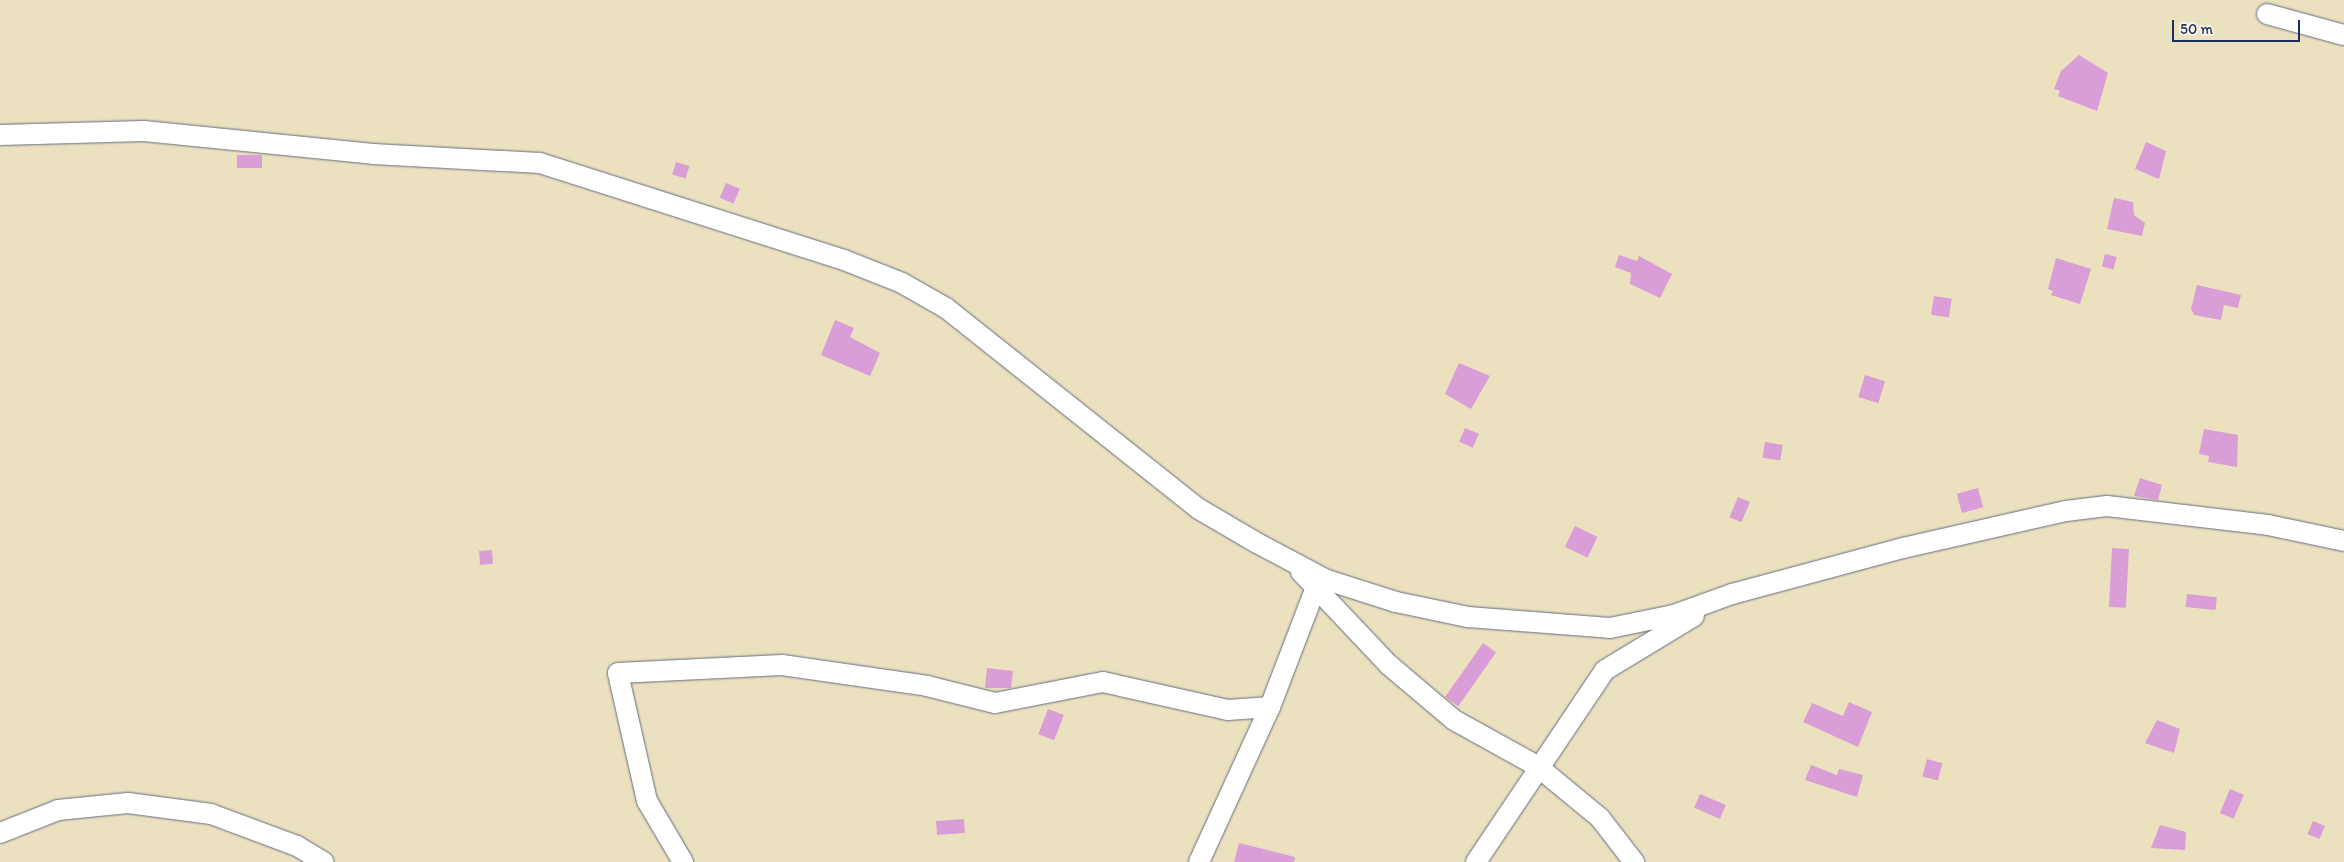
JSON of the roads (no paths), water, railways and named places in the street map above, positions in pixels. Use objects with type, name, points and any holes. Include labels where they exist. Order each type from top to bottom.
[{"type":"street","points":[[2267,14],[2344,35]]},
{"type":"street","points":[[0,135],[144,131],[373,154],[540,163],[844,260],[902,283],[946,308],[1199,509],[1327,580],[1396,602],[1542,626],[1610,628],[1674,615],[1732,594],[1913,546],[2066,511],[2108,506],[2268,525],[2344,541]]},
{"type":"street","points":[[1292,562],[1390,666],[1454,720],[1537,766],[1600,818],[1634,862]]},
{"type":"street","points":[[1199,862],[1270,707],[1316,588]]},
{"type":"street","points":[[1476,862],[1537,766],[1605,670],[1732,594]]},
{"type":"street","points":[[683,862],[647,801],[618,673],[782,665],[927,686],[995,703],[1103,682],[1228,710],[1270,707]]},
{"type":"street","points":[[0,833],[58,810],[128,803],[211,814],[297,846],[324,862]]}]
